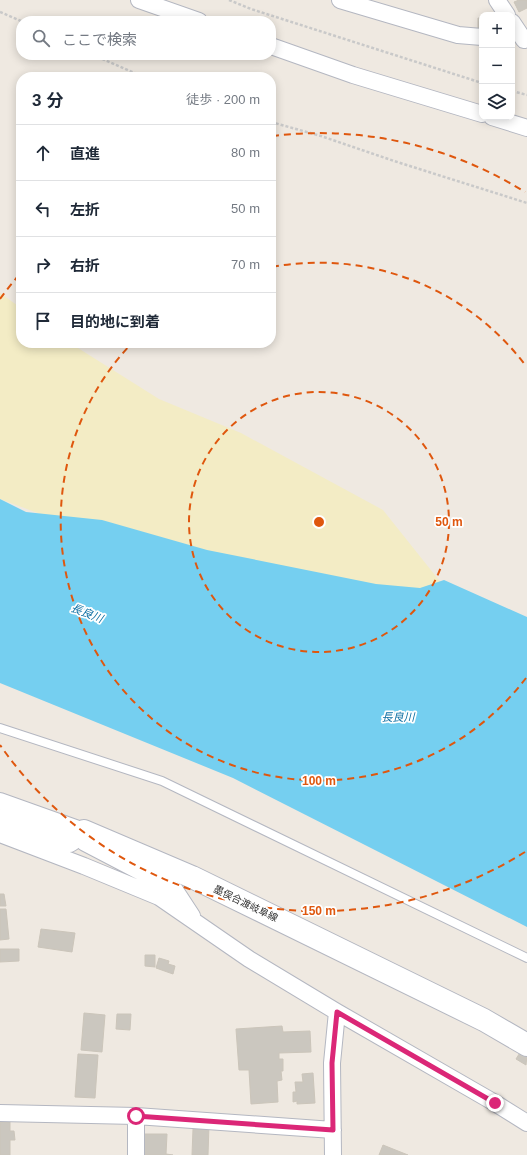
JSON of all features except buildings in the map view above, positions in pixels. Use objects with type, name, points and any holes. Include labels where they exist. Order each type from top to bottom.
[{"type":"main road","points":[[0,820],[69,841],[84,831]]},
{"type":"main road","name":"墨俣合渡岐阜線","points":[[84,831],[192,877],[484,1020],[527,1045]]},
{"type":"street","points":[[139,0],[185,16]]},
{"type":"street","points":[[340,0],[458,35],[479,37]]},
{"type":"street","points":[[497,0],[505,12]]},
{"type":"street","points":[[515,28],[521,40]]},
{"type":"street","points":[[276,48],[353,74],[479,113]]},
{"type":"street","points":[[502,120],[527,128]]},
{"type":"street","points":[[0,801],[84,831],[85,844],[175,890],[196,923]]},
{"type":"street","points":[[0,834],[159,897],[249,958],[337,1012],[527,1123]]},
{"type":"street","points":[[333,1155],[332,1063],[337,1012]]},
{"type":"street","points":[[0,1112],[136,1116],[333,1130]]},
{"type":"street","points":[[136,1116],[136,1155]]},
{"type":"lane","points":[[0,728],[162,781],[527,958]]},
{"type":"path","points":[[229,0],[273,16]]},
{"type":"path","points":[[0,12],[16,19]]},
{"type":"path","points":[[276,17],[479,82]]},
{"type":"path","points":[[105,60],[132,72]]},
{"type":"path","points":[[515,92],[527,95]]},
{"type":"path","points":[[276,123],[322,136],[394,161],[527,203]]},
{"type":"sand","points":[[0,293],[16,304],[16,348],[78,348],[159,399],[241,433],[383,510],[442,584],[411,596],[43,515],[0,499]]},
{"type":"water","name":"長良川","points":[[0,499],[26,512],[102,520],[207,550],[376,584],[420,588],[444,580],[527,617],[527,927],[233,778],[0,683]]},
{"type":"route","points":[[136,1116],[333,1130],[332,1063],[337,1012],[495,1103]]}]
